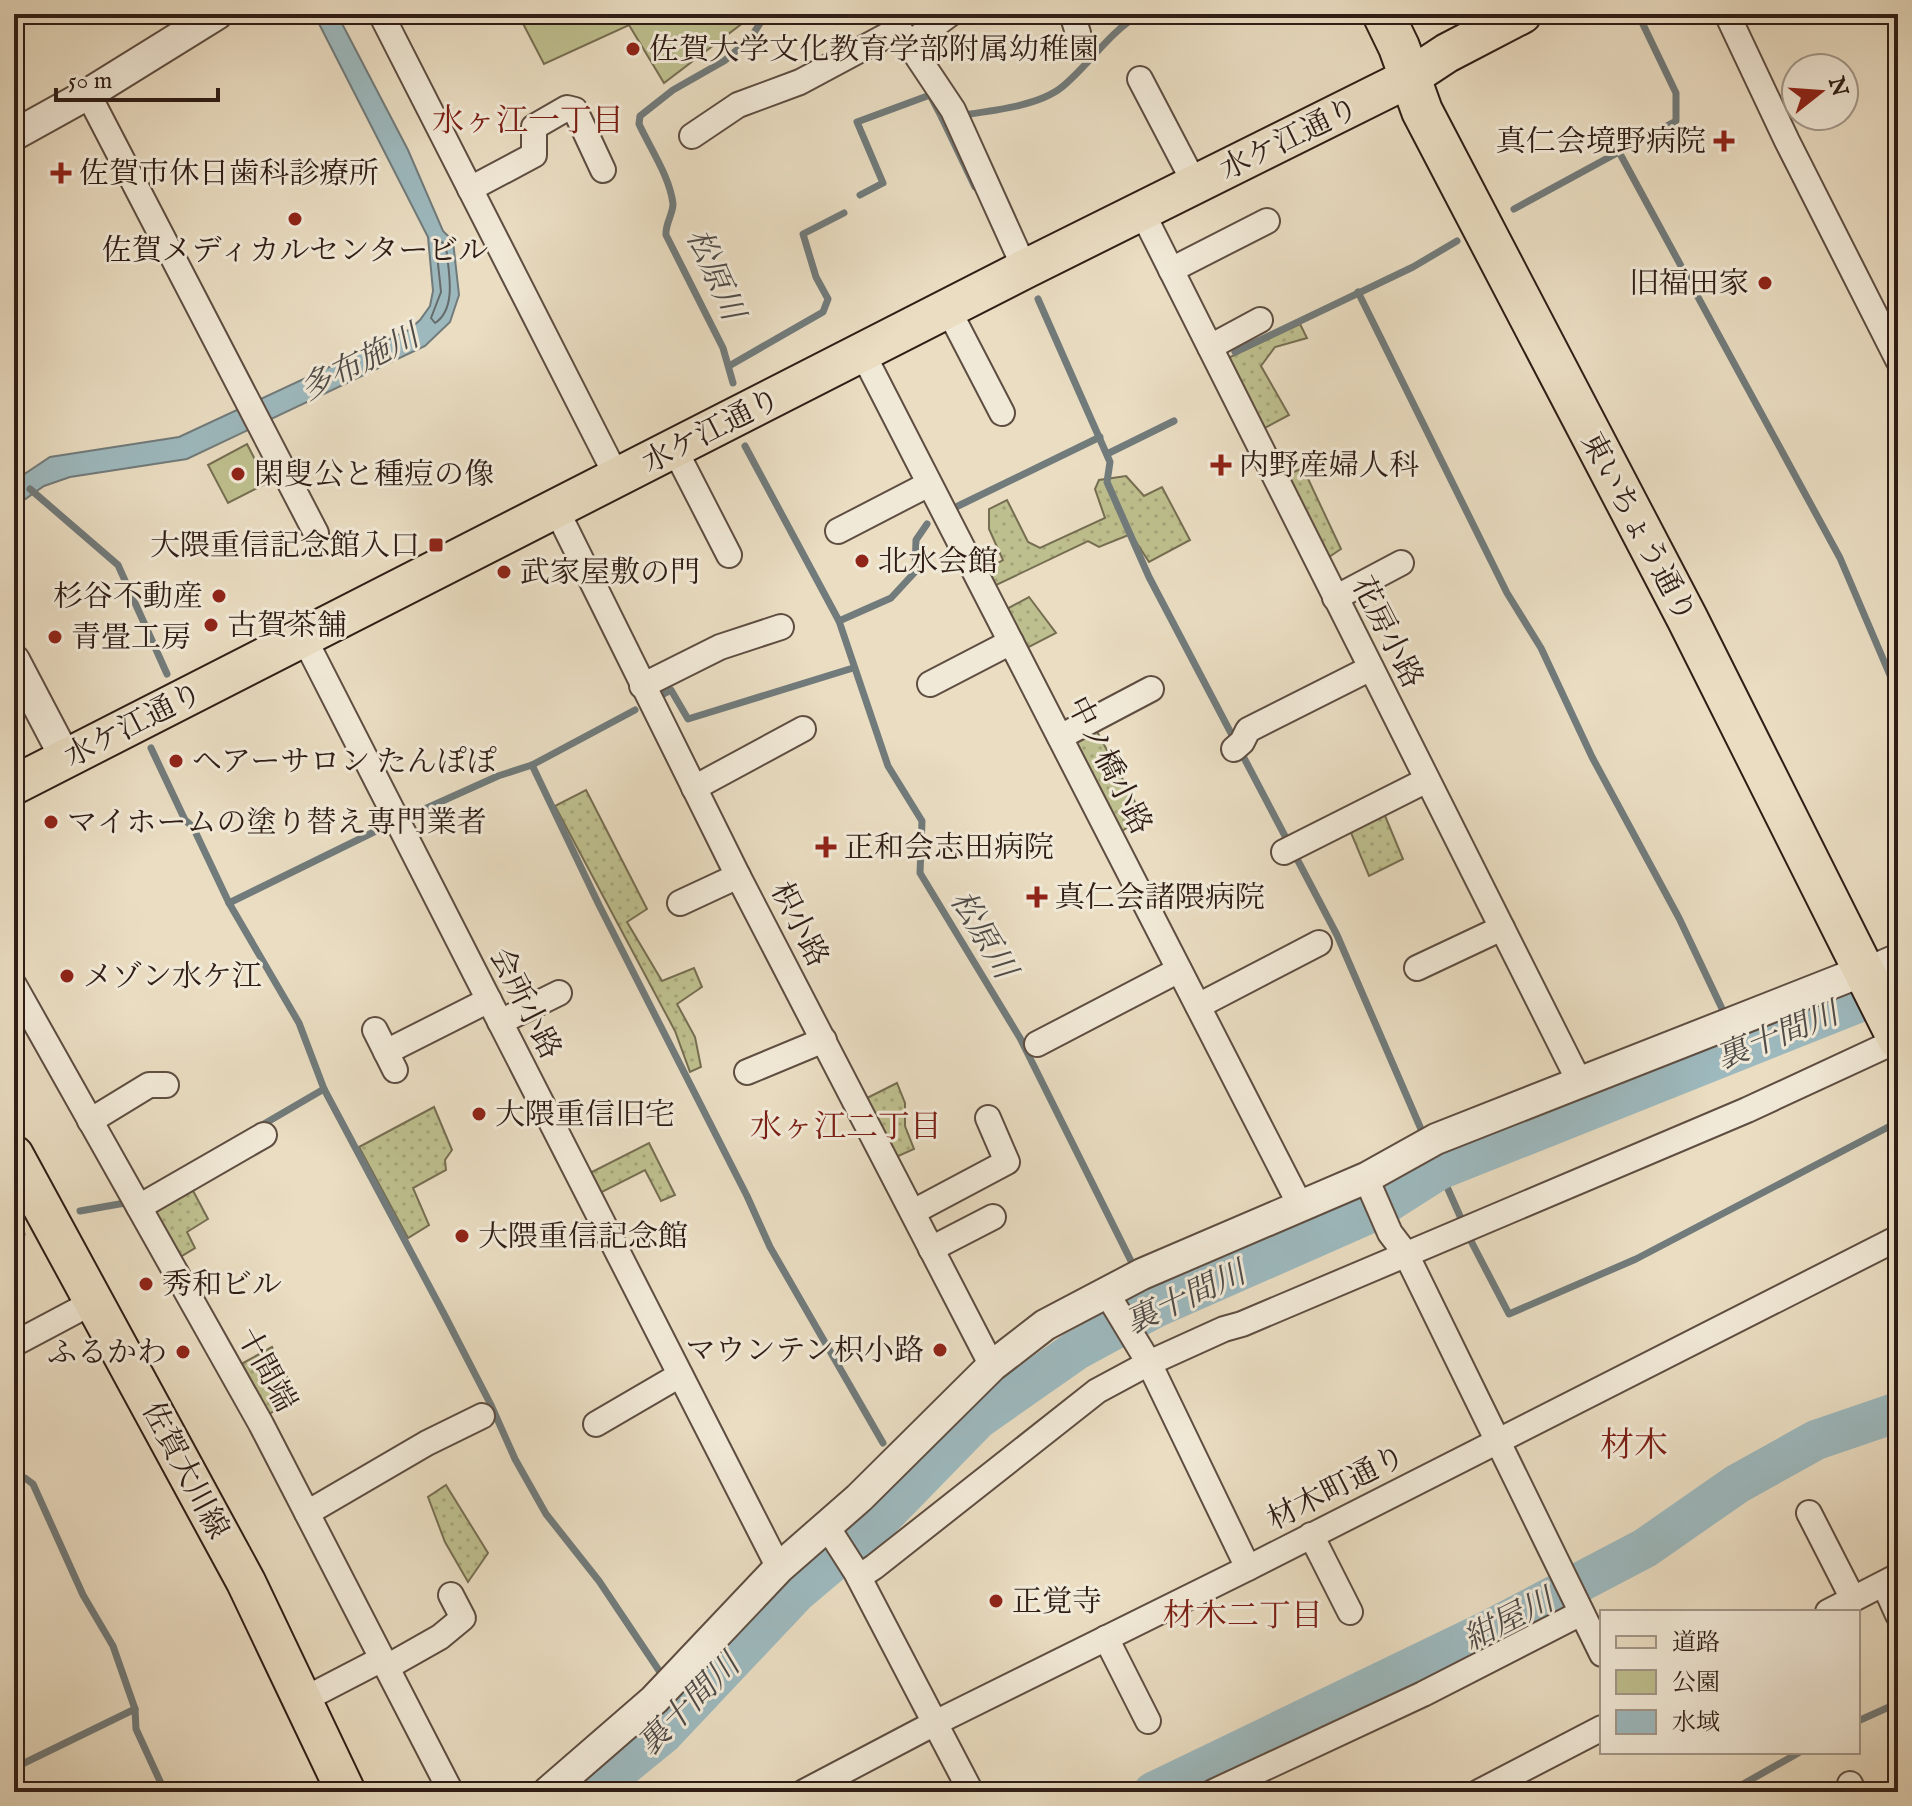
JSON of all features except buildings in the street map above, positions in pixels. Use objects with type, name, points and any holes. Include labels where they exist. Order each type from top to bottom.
[{"type":"highway","name":"東いちょう通り","points":[[1383,14],[1427,122],[1885,1000]]},
{"type":"main road","name":"水ケ江通り","points":[[14,785],[1141,210],[1409,78],[1505,18]]},
{"type":"main road","name":"佐賀大川線","points":[[17,1167],[95,1301],[246,1582],[315,1693],[346,1792]]},
{"type":"street","points":[[14,135],[88,94],[217,14]]},
{"type":"street","points":[[381,14],[617,477]]},
{"type":"street","points":[[692,136],[738,105],[800,82],[899,29],[950,14]]},
{"type":"street","points":[[1727,14],[1787,141],[1898,360]]},
{"type":"street","points":[[899,29],[956,117],[1025,269]]},
{"type":"street","points":[[1140,79],[1195,184]]},
{"type":"street","points":[[88,94],[316,533]]},
{"type":"street","points":[[470,189],[534,155],[534,127],[567,108],[575,110],[603,170]]},
{"type":"street","name":"花房小路","points":[[1141,210],[1579,1081]]},
{"type":"street","points":[[1171,270],[1267,221]]},
{"type":"street","points":[[948,309],[1002,413]]},
{"type":"street","points":[[1210,347],[1260,320]]},
{"type":"street","name":"中ノ橋小路","points":[[863,354],[1300,1205]]},
{"type":"street","points":[[674,448],[729,555]]},
{"type":"street","points":[[838,531],[929,484]]},
{"type":"street","name":"枳小路","points":[[556,509],[738,876],[992,1366]]},
{"type":"street","points":[[1335,598],[1401,563]]},
{"type":"street","points":[[642,686],[720,647],[781,627]]},
{"type":"street","name":"会所小路","points":[[304,638],[779,1568]]},
{"type":"street","points":[[930,684],[1011,642]]},
{"type":"street","points":[[14,660],[66,759]]},
{"type":"street","points":[[1238,745],[1248,730],[1371,668]]},
{"type":"street","points":[[1060,737],[1151,689]]},
{"type":"street","points":[[694,788],[803,729]]},
{"type":"street","points":[[1294,847],[1427,780]]},
{"type":"street","points":[[680,903],[738,876]]},
{"type":"street","points":[[1417,968],[1502,928]]},
{"type":"street","points":[[1198,1006],[1319,943]]},
{"type":"street","points":[[1037,1044],[1179,970]]},
{"type":"street","name":"十間端","points":[[14,985],[261,1424],[451,1792]]},
{"type":"street","points":[[375,1030],[391,1061],[494,1011],[559,993]]},
{"type":"street","points":[[548,1792],[654,1700],[779,1568],[828,1528],[992,1366],[1045,1325],[1109,1297],[1138,1276],[1300,1205],[1368,1183],[1429,1143],[1579,1081],[1732,1023],[1885,1000]]},
{"type":"street","points":[[857,1574],[874,1567],[1097,1391],[1147,1360],[1242,1324],[1732,1116],[1885,1000]]},
{"type":"street","points":[[747,1072],[824,1040]]},
{"type":"street","points":[[90,1121],[149,1085],[166,1085]]},
{"type":"street","points":[[913,1212],[1007,1162],[988,1118]]},
{"type":"street","points":[[139,1207],[264,1135]]},
{"type":"street","points":[[1368,1183],[1390,1233],[1406,1254],[1600,1650]]},
{"type":"street","points":[[931,1249],[993,1217]]},
{"type":"street","name":"材木町通り","points":[[804,1792],[1898,1238]]},
{"type":"street","points":[[1109,1297],[1147,1360],[1248,1568]]},
{"type":"street","points":[[14,1344],[95,1301]]},
{"type":"street","points":[[596,1424],[680,1375]]},
{"type":"street","points":[[307,1513],[427,1443],[482,1416]]},
{"type":"street","points":[[1809,1513],[1853,1599]]},
{"type":"street","points":[[828,1528],[857,1574],[935,1723],[966,1790]]},
{"type":"street","points":[[1311,1535],[1350,1612]]},
{"type":"street","points":[[1832,1610],[1891,1580],[1898,1615]]},
{"type":"street","points":[[315,1693],[440,1637],[463,1618],[451,1595]]},
{"type":"street","points":[[1213,1792],[1423,1694],[1573,1596]]},
{"type":"street","points":[[1106,1638],[1148,1721]]},
{"type":"street","points":[[1479,1792],[1600,1729]]},
{"type":"green space","points":[[518,14],[740,14],[748,19],[664,83],[629,25],[544,64]]},
{"type":"green space","points":[[1300,324],[1307,338],[1275,347],[1261,366],[1289,415],[1261,430],[1226,359]]},
{"type":"green space","points":[[247,444],[267,483],[228,503],[208,465]]},
{"type":"green space","points":[[1303,468],[1341,549],[1326,559],[1284,476]]},
{"type":"green space","points":[[1126,476],[1144,496],[1162,487],[1190,540],[1149,562],[1131,534],[1099,547],[1088,541],[992,587],[984,571],[1003,560],[989,529],[989,509],[1007,500],[1028,542],[1040,548],[1105,518],[1095,489],[1099,480]]},
{"type":"green space","points":[[1029,597],[1056,633],[1025,649],[1005,610]]},
{"type":"green space","points":[[1094,726],[1143,817],[1119,833],[1071,739]]},
{"type":"green space","points":[[586,790],[647,909],[627,922],[662,981],[694,968],[702,987],[677,1004],[695,1037],[701,1067],[690,1072],[675,1031],[555,806]]},
{"type":"green space","points":[[1383,811],[1403,859],[1369,876],[1349,828]]},
{"type":"green space","points":[[897,1083],[905,1103],[905,1126],[914,1149],[894,1158],[865,1099]]},
{"type":"green space","points":[[434,1107],[452,1150],[445,1160],[446,1170],[413,1188],[429,1225],[408,1238],[359,1147]]},
{"type":"green space","points":[[649,1143],[675,1195],[661,1201],[645,1170],[598,1194],[588,1174]]},
{"type":"green space","points":[[190,1185],[208,1219],[187,1232],[195,1248],[175,1260],[146,1209]]},
{"type":"green space","points":[[272,1347],[297,1397],[264,1417],[236,1367]]},
{"type":"green space","points":[[446,1485],[488,1553],[468,1582],[445,1542],[428,1497]]},
{"type":"water","name":"多布施川","points":[[314,14],[337,14],[408,150],[443,231],[453,241],[459,295],[450,322],[425,346],[187,459],[70,477],[44,486],[14,507],[14,481],[50,457],[179,437],[409,330],[430,306],[433,291],[428,237]]},
{"type":"waterway","name":"松原川","points":[[733,383],[723,348],[666,235],[673,208],[671,194],[639,124],[640,116],[673,90],[724,61],[750,39],[766,14]]},
{"type":"waterway","points":[[975,187],[942,118],[1021,105],[1051,94],[1072,78],[1118,30],[1140,14]]},
{"type":"waterway","points":[[1514,209],[1676,121],[1676,93],[1638,14]]},
{"type":"waterway","points":[[860,195],[883,183],[857,122],[930,95],[942,118]]},
{"type":"waterway","points":[[1619,152],[1840,558],[1898,694]]},
{"type":"waterway","points":[[729,366],[823,312],[828,299],[816,277],[803,234],[844,213]]},
{"type":"waterway","points":[[1235,352],[1413,267],[1457,241]]},
{"type":"waterway","points":[[1358,292],[1507,593],[1541,648],[1592,757],[1679,918],[1726,1017]]},
{"type":"waterway","points":[[1038,299],[1110,462],[1107,482],[1149,577],[1337,935],[1424,1136]]},
{"type":"waterway","points":[[1107,454],[1174,421]]},
{"type":"waterway","points":[[958,506],[1100,437]]},
{"type":"waterway","name":"松原川","points":[[745,446],[839,621],[888,766],[922,821],[920,873],[1020,1038],[1136,1271]]},
{"type":"waterway","points":[[30,489],[118,565],[167,674]]},
{"type":"waterway","points":[[839,621],[891,598],[915,572],[916,540],[927,524]]},
{"type":"waterway","points":[[662,695],[671,690],[688,719],[853,668]]},
{"type":"waterway","points":[[409,816],[498,776],[532,765],[635,710]]},
{"type":"waterway","points":[[151,748],[229,903],[299,1023],[324,1089],[491,1405],[515,1459],[546,1514],[599,1581],[664,1678]]},
{"type":"waterway","points":[[532,765],[770,1247],[883,1443]]},
{"type":"waterway","points":[[229,903],[382,828]]},
{"type":"waterway","name":"裏十間川","points":[[592,1792],[663,1734],[796,1593],[867,1533],[978,1419],[1075,1351],[1155,1308],[1373,1212],[1439,1170],[1898,987]]},
{"type":"waterway","points":[[1733,1032],[1740,1048]]},
{"type":"waterway","points":[[257,1128],[324,1089]]},
{"type":"waterway","points":[[1431,1151],[1472,1243],[1509,1314],[1636,1259],[1894,1124]]},
{"type":"waterway","points":[[80,1211],[125,1203]]},
{"type":"waterway","points":[[14,1238],[22,1234]]},
{"type":"waterway","name":"松原川","points":[[1142,1282],[1155,1308]]},
{"type":"waterway","name":"紺屋川","points":[[1153,1792],[1493,1628],[1645,1548],[1737,1484],[1816,1440],[1898,1412]]},
{"type":"waterway","points":[[14,1479],[25,1478],[33,1484],[83,1595],[113,1646],[135,1709],[136,1729],[165,1792]]},
{"type":"waterway","points":[[676,1690],[689,1704]]},
{"type":"waterway","points":[[1860,1720],[1898,1703]]},
{"type":"waterway","points":[[14,1768],[135,1709]]},
{"type":"waterway","points":[[1729,1792],[1796,1754]]},
{"type":"place","name":"佐賀大学文化教育学部附属幼稚園","points":[[633,49]]},
{"type":"place","name":"真仁会境野病院","points":[[1724,141]]},
{"type":"place","name":"佐賀市休日歯科診療所","points":[[61,173]]},
{"type":"place","name":"佐賀メディカルセンタービル","points":[[295,219]]},
{"type":"place","name":"旧福田家","points":[[1765,283]]},
{"type":"place","name":"内野産婦人科","points":[[1221,465]]},
{"type":"place","name":"閑叟公と種痘の像","points":[[238,474]]},
{"type":"place","name":"大隈重信記念館入口","points":[[436,545]]},
{"type":"place","name":"北水会館","points":[[862,561]]},
{"type":"place","name":"武家屋敷の門","points":[[504,572]]},
{"type":"place","name":"杉谷不動産","points":[[219,596]]},
{"type":"place","name":"古賀茶舗","points":[[211,625]]},
{"type":"place","name":"青畳工房","points":[[55,637]]},
{"type":"place","name":"ヘアーサロン たんぽぽ","points":[[176,761]]},
{"type":"place","name":"マイホームの塗り替え専門業者","points":[[51,822]]},
{"type":"place","name":"正和会志田病院","points":[[826,847]]},
{"type":"place","name":"真仁会諸隈病院","points":[[1037,897]]},
{"type":"place","name":"メゾン水ケ江","points":[[67,976]]},
{"type":"place","name":"大隈重信旧宅","points":[[479,1114]]},
{"type":"place","name":"大隈重信記念館","points":[[462,1236]]},
{"type":"place","name":"秀和ビル","points":[[146,1284]]},
{"type":"place","name":"マウンテン枳小路","points":[[940,1350]]},
{"type":"place","name":"ふるかわ","points":[[183,1352]]},
{"type":"place","name":"正覚寺","points":[[996,1601]]},
{"type":"district","name":"水ヶ江一丁目","points":[[528,120]]},
{"type":"district","name":"水ヶ江二丁目","points":[[846,1126]]},
{"type":"district","name":"材木","points":[[1634,1444]]},
{"type":"district","name":"材木二丁目","points":[[1243,1615]]}]
